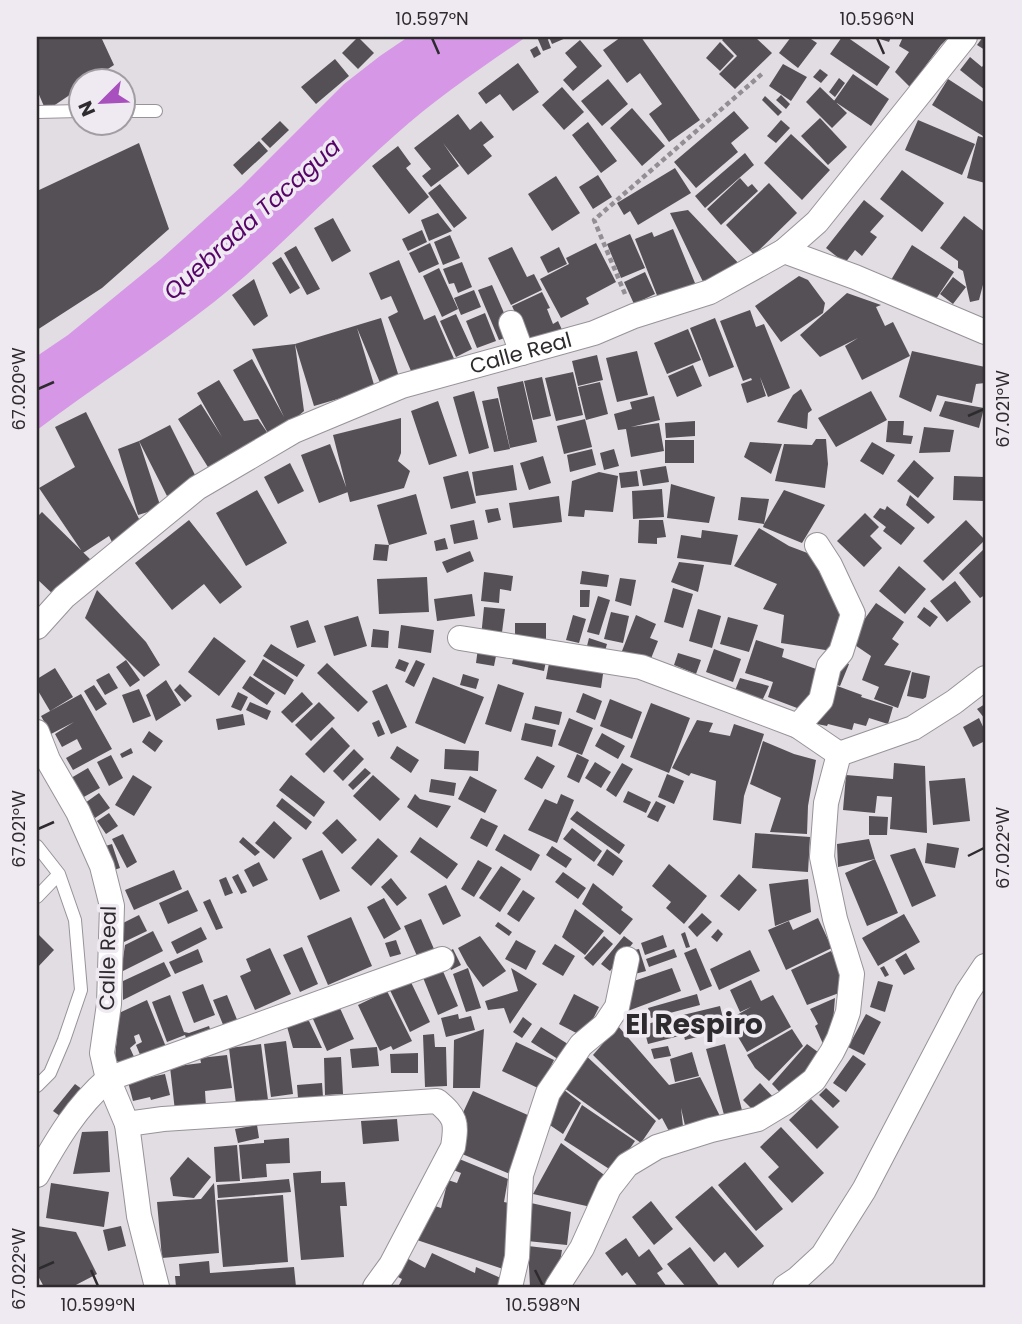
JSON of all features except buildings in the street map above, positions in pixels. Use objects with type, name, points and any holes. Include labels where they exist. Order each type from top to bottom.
[{"type":"street","name":"Calle Real","points":[[37,627],[64,597],[197,488],[295,431],[402,386],[594,333],[634,316],[710,292],[784,251],[817,222],[965,37]]},
{"type":"street","points":[[784,251],[855,277],[985,332]]},
{"type":"street","points":[[511,323],[522,353]]},
{"type":"street","points":[[798,726],[821,700],[829,666],[841,652],[853,614],[830,565],[817,545]]},
{"type":"street","points":[[460,638],[640,667],[798,726],[839,754]]},
{"type":"street","points":[[839,754],[913,728],[985,678]]},
{"type":"street","name":"Calle Real","points":[[37,732],[48,760],[78,812],[102,866],[112,905],[109,1004],[102,1053],[108,1079],[127,1124],[139,1216],[157,1287]]},
{"type":"street","points":[[557,1287],[582,1248],[610,1188],[627,1165],[657,1147],[758,1119],[814,1080],[832,1052],[848,1012],[852,974],[835,919],[822,857],[826,803],[839,754]]},
{"type":"street","points":[[37,1175],[60,1134],[89,1096],[108,1079],[442,959]]},
{"type":"street","points":[[510,1287],[517,1257],[521,1175],[548,1093],[581,1045],[605,1025],[617,1007],[626,959]]},
{"type":"street","points":[[785,1287],[823,1255],[864,1190],[967,993],[985,966]]},
{"type":"street","points":[[127,1124],[163,1119],[437,1101],[450,1113],[456,1128],[453,1147],[391,1265],[375,1287]]},
{"type":"lane","points":[[37,112],[66,111]]},
{"type":"lane","points":[[136,111],[156,111]]},
{"type":"lane","points":[[37,846],[59,874],[75,920],[81,990],[50,1073],[37,1086]]},
{"type":"lane","points":[[37,897],[59,874]]},
{"type":"path","points":[[634,316],[594,220],[763,73]]},
{"type":"water","name":"Quebrada Tacagua","points":[[408,37],[526,37],[458,84],[410,122],[261,262],[214,302],[37,430],[37,356],[68,335],[161,259],[241,187],[344,84]]},
{"type":"district","name":"El Respiro","points":[[694,1024]]}]
